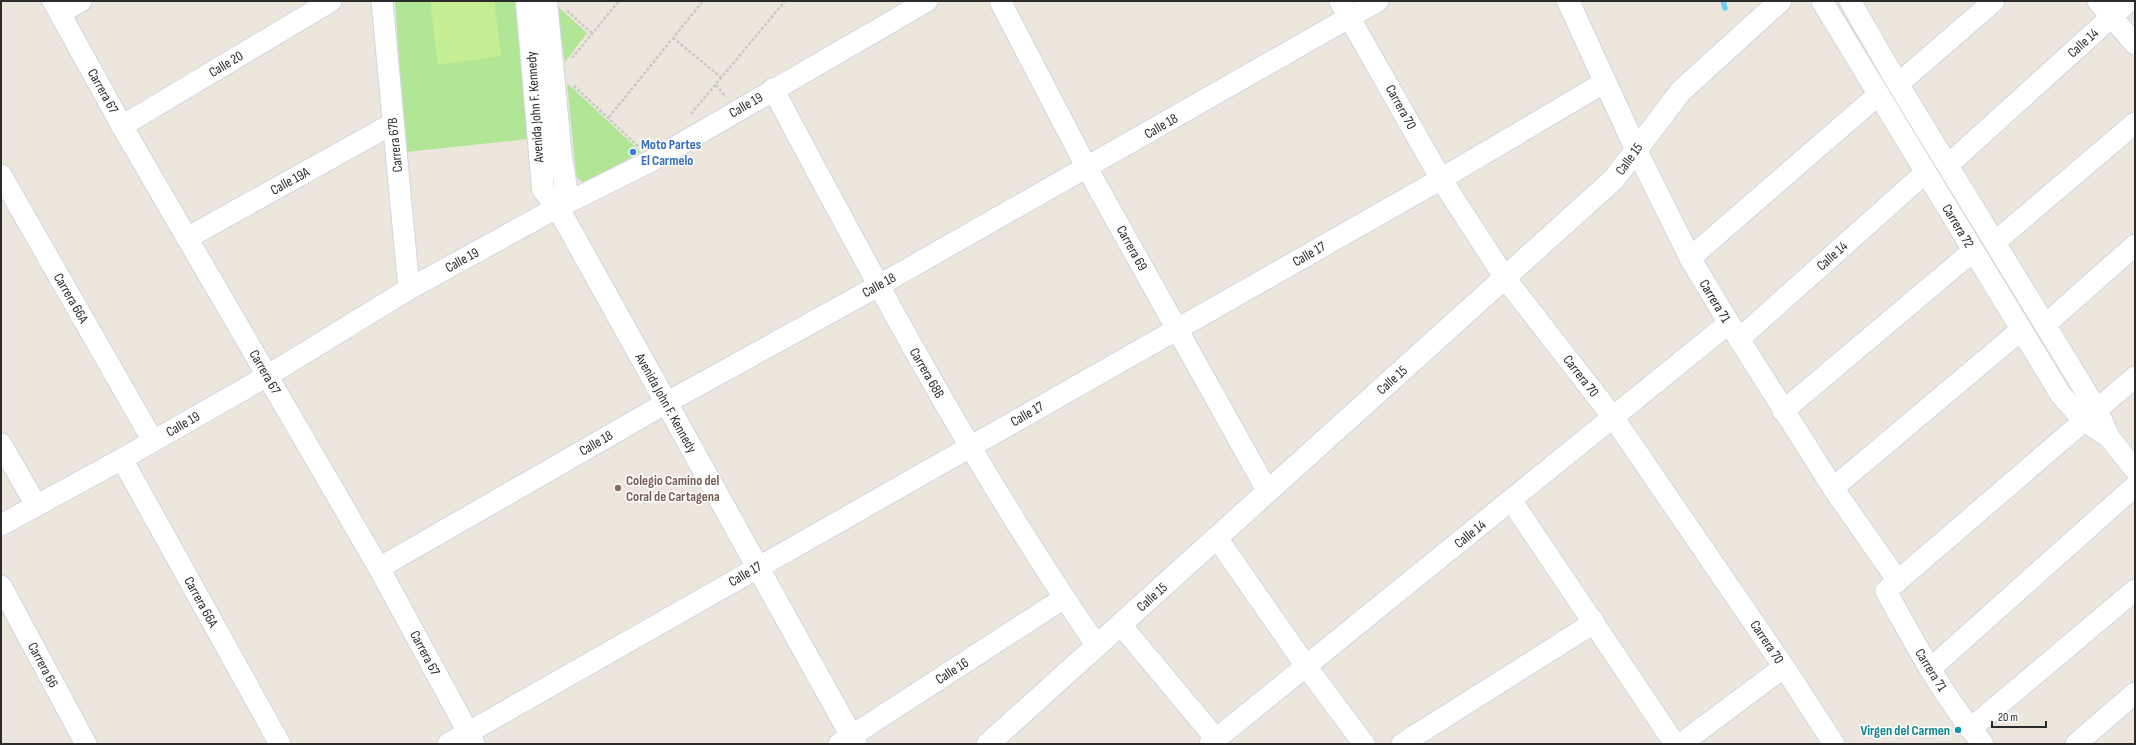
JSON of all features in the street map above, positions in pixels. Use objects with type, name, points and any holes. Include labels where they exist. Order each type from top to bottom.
[{"type":"street","points":[[57,7],[81,1]]},
{"type":"street","name":"Calle 20","points":[[122,126],[331,1]]},
{"type":"street","name":"Carrera 67B","points":[[382,1],[392,124],[409,289]]},
{"type":"street","name":"Avenida John F. Kennedy","points":[[527,1],[543,189],[558,208],[758,567],[849,741]]},
{"type":"street","name":"Calle 19","points":[[1,525],[122,459],[267,376],[409,289],[558,208],[653,160],[927,1]]},
{"type":"street","name":"Carrera 69","points":[[1000,1],[1087,168],[1268,492]]},
{"type":"street","name":"Calle 18","points":[[379,568],[666,403],[1087,168],[1346,10],[1378,1]]},
{"type":"street","name":"Carrera 71","points":[[1568,1],[1636,149],[1690,258],[1892,586],[1930,669],[1977,737]]},
{"type":"street","name":"Calle 15","points":[[988,744],[1614,179],[1681,91],[1780,1]]},
{"type":"street","name":"Carrera 72","points":[[1822,1],[2061,395],[2090,415]]},
{"type":"street","name":"Carrera 72","points":[[1850,1],[1898,84],[2045,325],[2090,415],[2135,470]]},
{"type":"street","points":[[1898,84],[1994,1]]},
{"type":"street","points":[[2098,1],[2135,44]]},
{"type":"street","name":"Calle 14","points":[[1948,165],[2129,1]]},
{"type":"street","name":"Avenida John F. Kennedy","points":[[554,3],[561,158],[566,187],[558,208]]},
{"type":"street","name":"Carrera 67","points":[[57,7],[122,126],[379,568],[471,738]]},
{"type":"street","name":"Carrera 70","points":[[1346,10],[1441,179],[1505,278],[1613,417],[1784,667],[1834,744]]},
{"type":"street","name":"Calle 17","points":[[448,744],[471,738],[758,567],[1441,179],[1605,82]]},
{"type":"street","name":"Carrera 68B","points":[[773,89],[878,286],[969,447],[1064,598],[1097,646]]},
{"type":"street","points":[[1690,258],[1878,95]]},
{"type":"street","points":[[1995,242],[2135,123]]},
{"type":"street","name":"Calle 19A","points":[[187,238],[392,124]]},
{"type":"street","name":"Calle 14","points":[[1213,741],[1613,417],[1734,331],[1925,173]]},
{"type":"street","name":"Carrera 66A","points":[[1,175],[153,441]]},
{"type":"street","points":[[2045,325],[2135,246]]},
{"type":"street","points":[[1783,411],[1973,251]]},
{"type":"street","points":[[1833,488],[2021,330]]},
{"type":"street","points":[[1892,586],[2135,377]]},
{"type":"street","points":[[1,444],[36,505]]},
{"type":"street","name":"Carrera 66A","points":[[122,459],[280,744]]},
{"type":"street","points":[[1930,669],[2135,486]]},
{"type":"street","points":[[1511,500],[1675,744]]},
{"type":"street","points":[[1217,538],[1306,666],[1364,744]]},
{"type":"street","name":"Carrera 66","points":[[1,586],[86,744]]},
{"type":"street","points":[[1977,737],[2135,590]]},
{"type":"street","name":"Calle 16","points":[[849,741],[1064,598]]},
{"type":"street","points":[[1402,744],[1584,628],[1593,620]]},
{"type":"street","points":[[1121,625],[1213,741]]},
{"type":"street","points":[[1681,744],[1784,667]]},
{"type":"street","points":[[2076,744],[2135,694]]},
{"type":"path","points":[[619,1],[557,77],[609,117],[653,160]]},
{"type":"path","points":[[609,117],[704,1]]},
{"type":"path","points":[[687,120],[785,1]]},
{"type":"path","points":[[554,3],[592,33]]},
{"type":"path","points":[[673,38],[722,78]]},
{"type":"green space","points":[[395,1],[515,1],[528,139],[406,152]]},
{"type":"green space","points":[[430,1],[494,1],[501,56],[438,65]]},
{"type":"green space","points":[[556,5],[587,33],[565,62]]},
{"type":"green space","points":[[567,83],[641,152],[585,183],[578,179],[576,173]]},
{"type":"waterway","points":[[1723,1],[1725,8]]},
{"type":"place","name":"Moto Partes El Carmelo","points":[[633,152]]},
{"type":"place","name":"Colegio Camino del Coral de Cartagena","points":[[618,488]]},
{"type":"place","name":"Virgen del Carmen","points":[[1958,730]]}]
